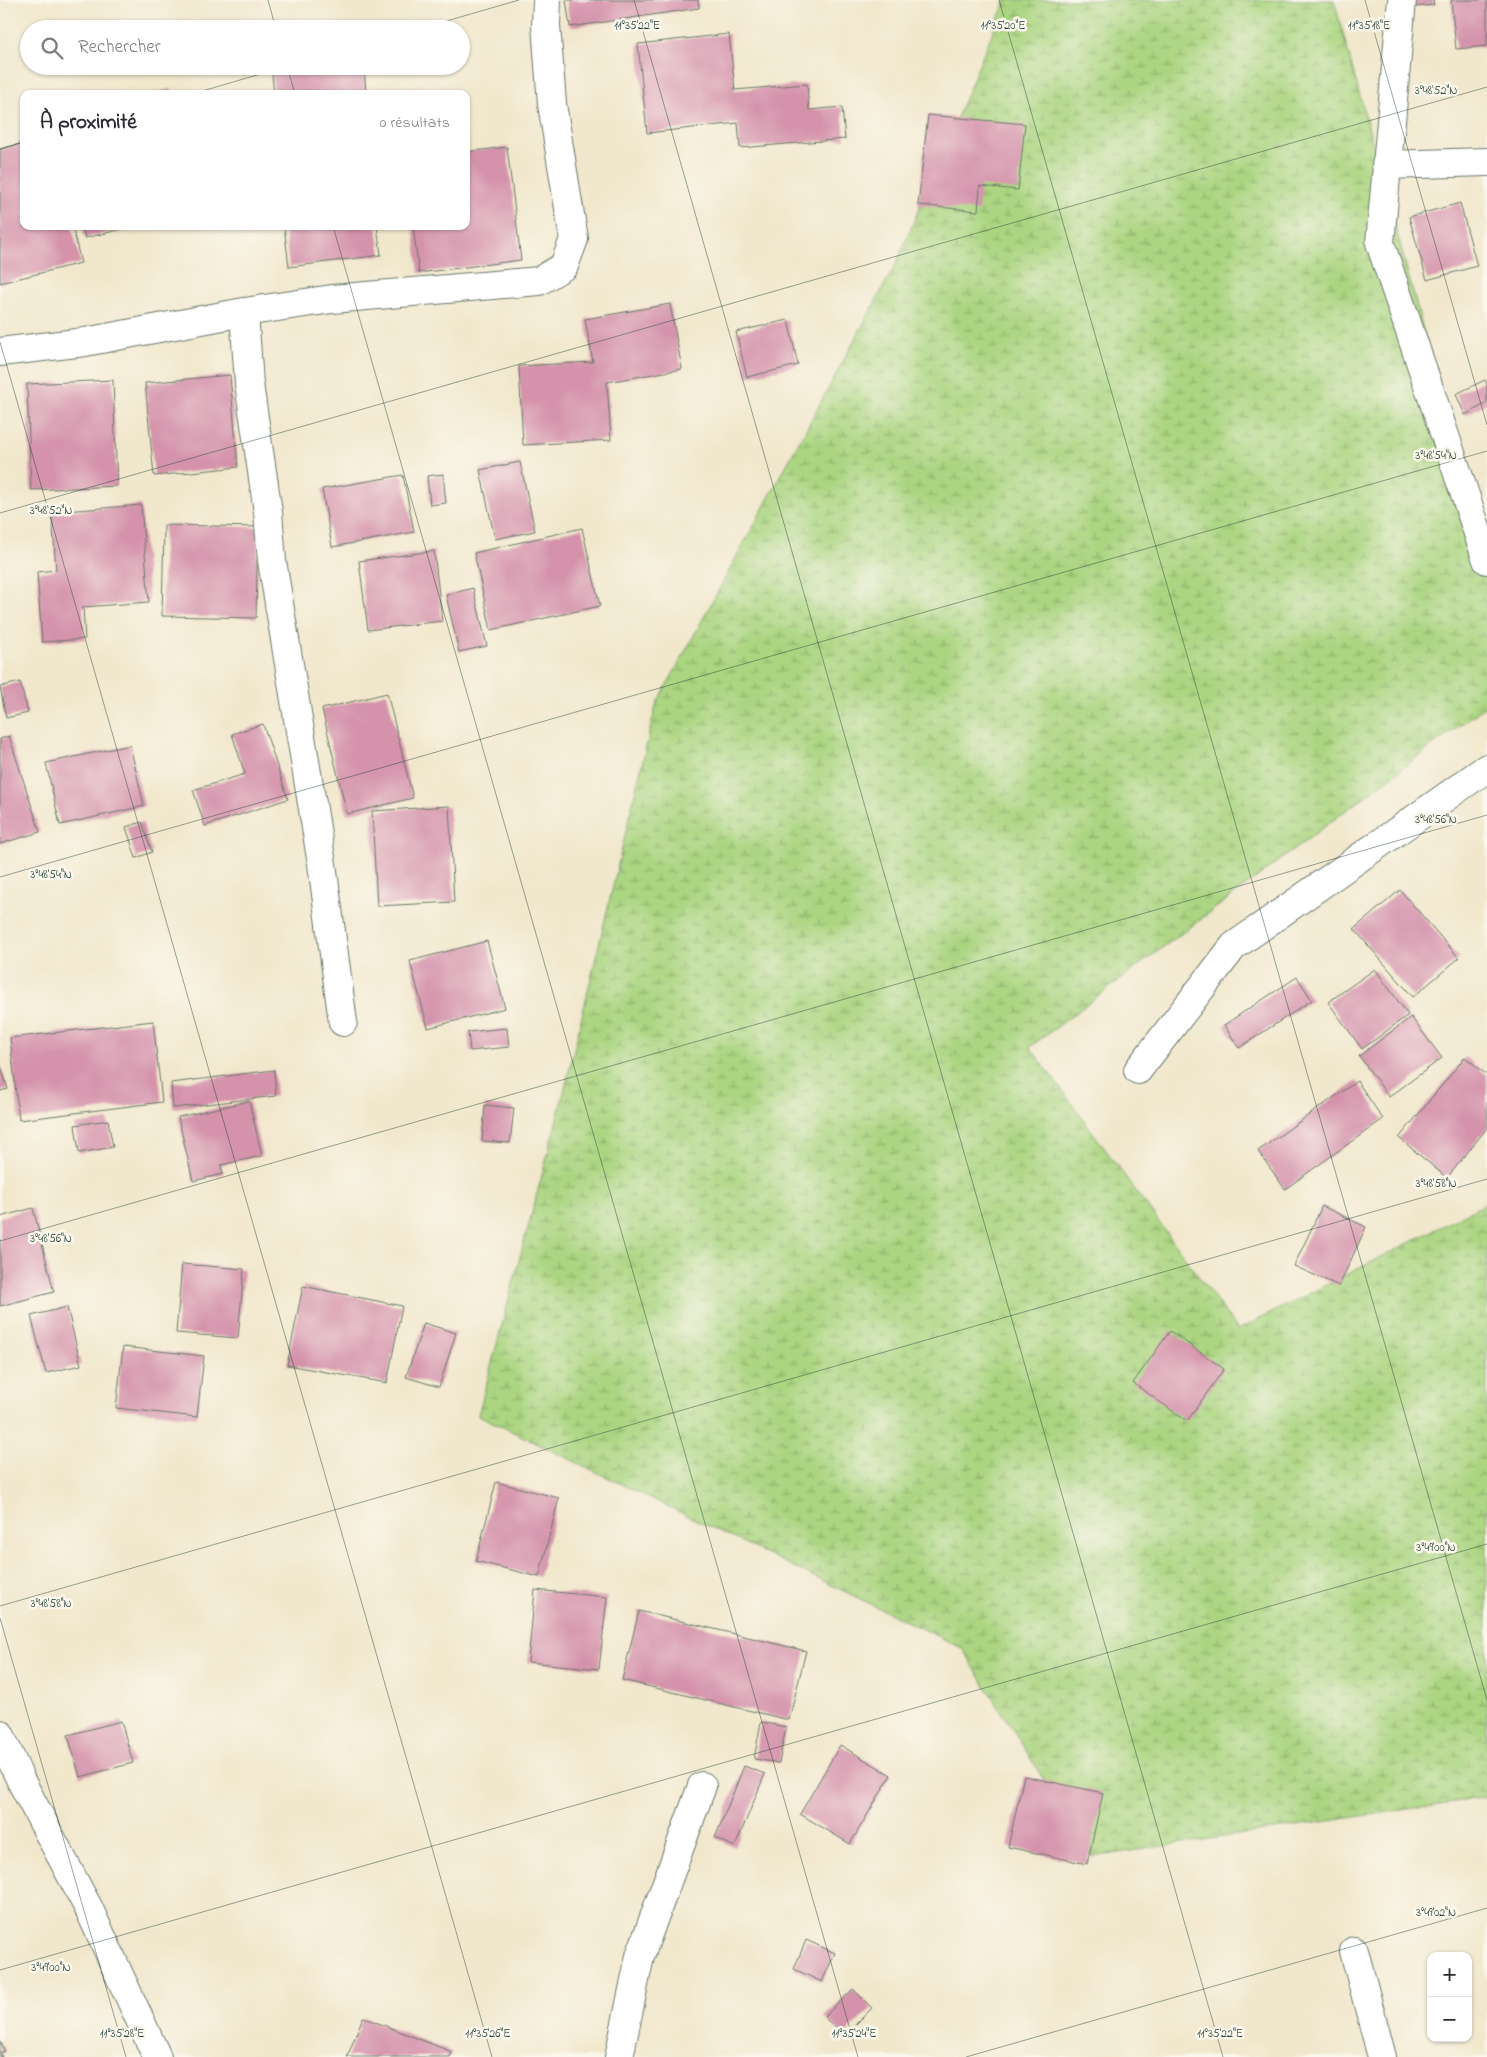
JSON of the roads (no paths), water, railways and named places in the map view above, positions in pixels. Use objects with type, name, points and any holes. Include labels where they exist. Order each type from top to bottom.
[{"type":"street","points":[[0,352],[85,342],[244,312],[332,299],[539,281],[564,266],[574,239],[552,104],[546,25],[547,0]]},
{"type":"street","points":[[1402,0],[1380,243],[1487,560]]},
{"type":"street","points":[[1386,165],[1487,162]]},
{"type":"street","points":[[244,312],[249,384],[268,512],[272,560],[322,864],[343,1022]]},
{"type":"street","points":[[1138,1070],[1234,946],[1487,768]]},
{"type":"street","points":[[0,1734],[21,1780],[89,1909],[156,2057]]},
{"type":"street","points":[[619,2057],[640,1956],[702,1786]]},
{"type":"street","points":[[1354,1951],[1382,2057]]}]
